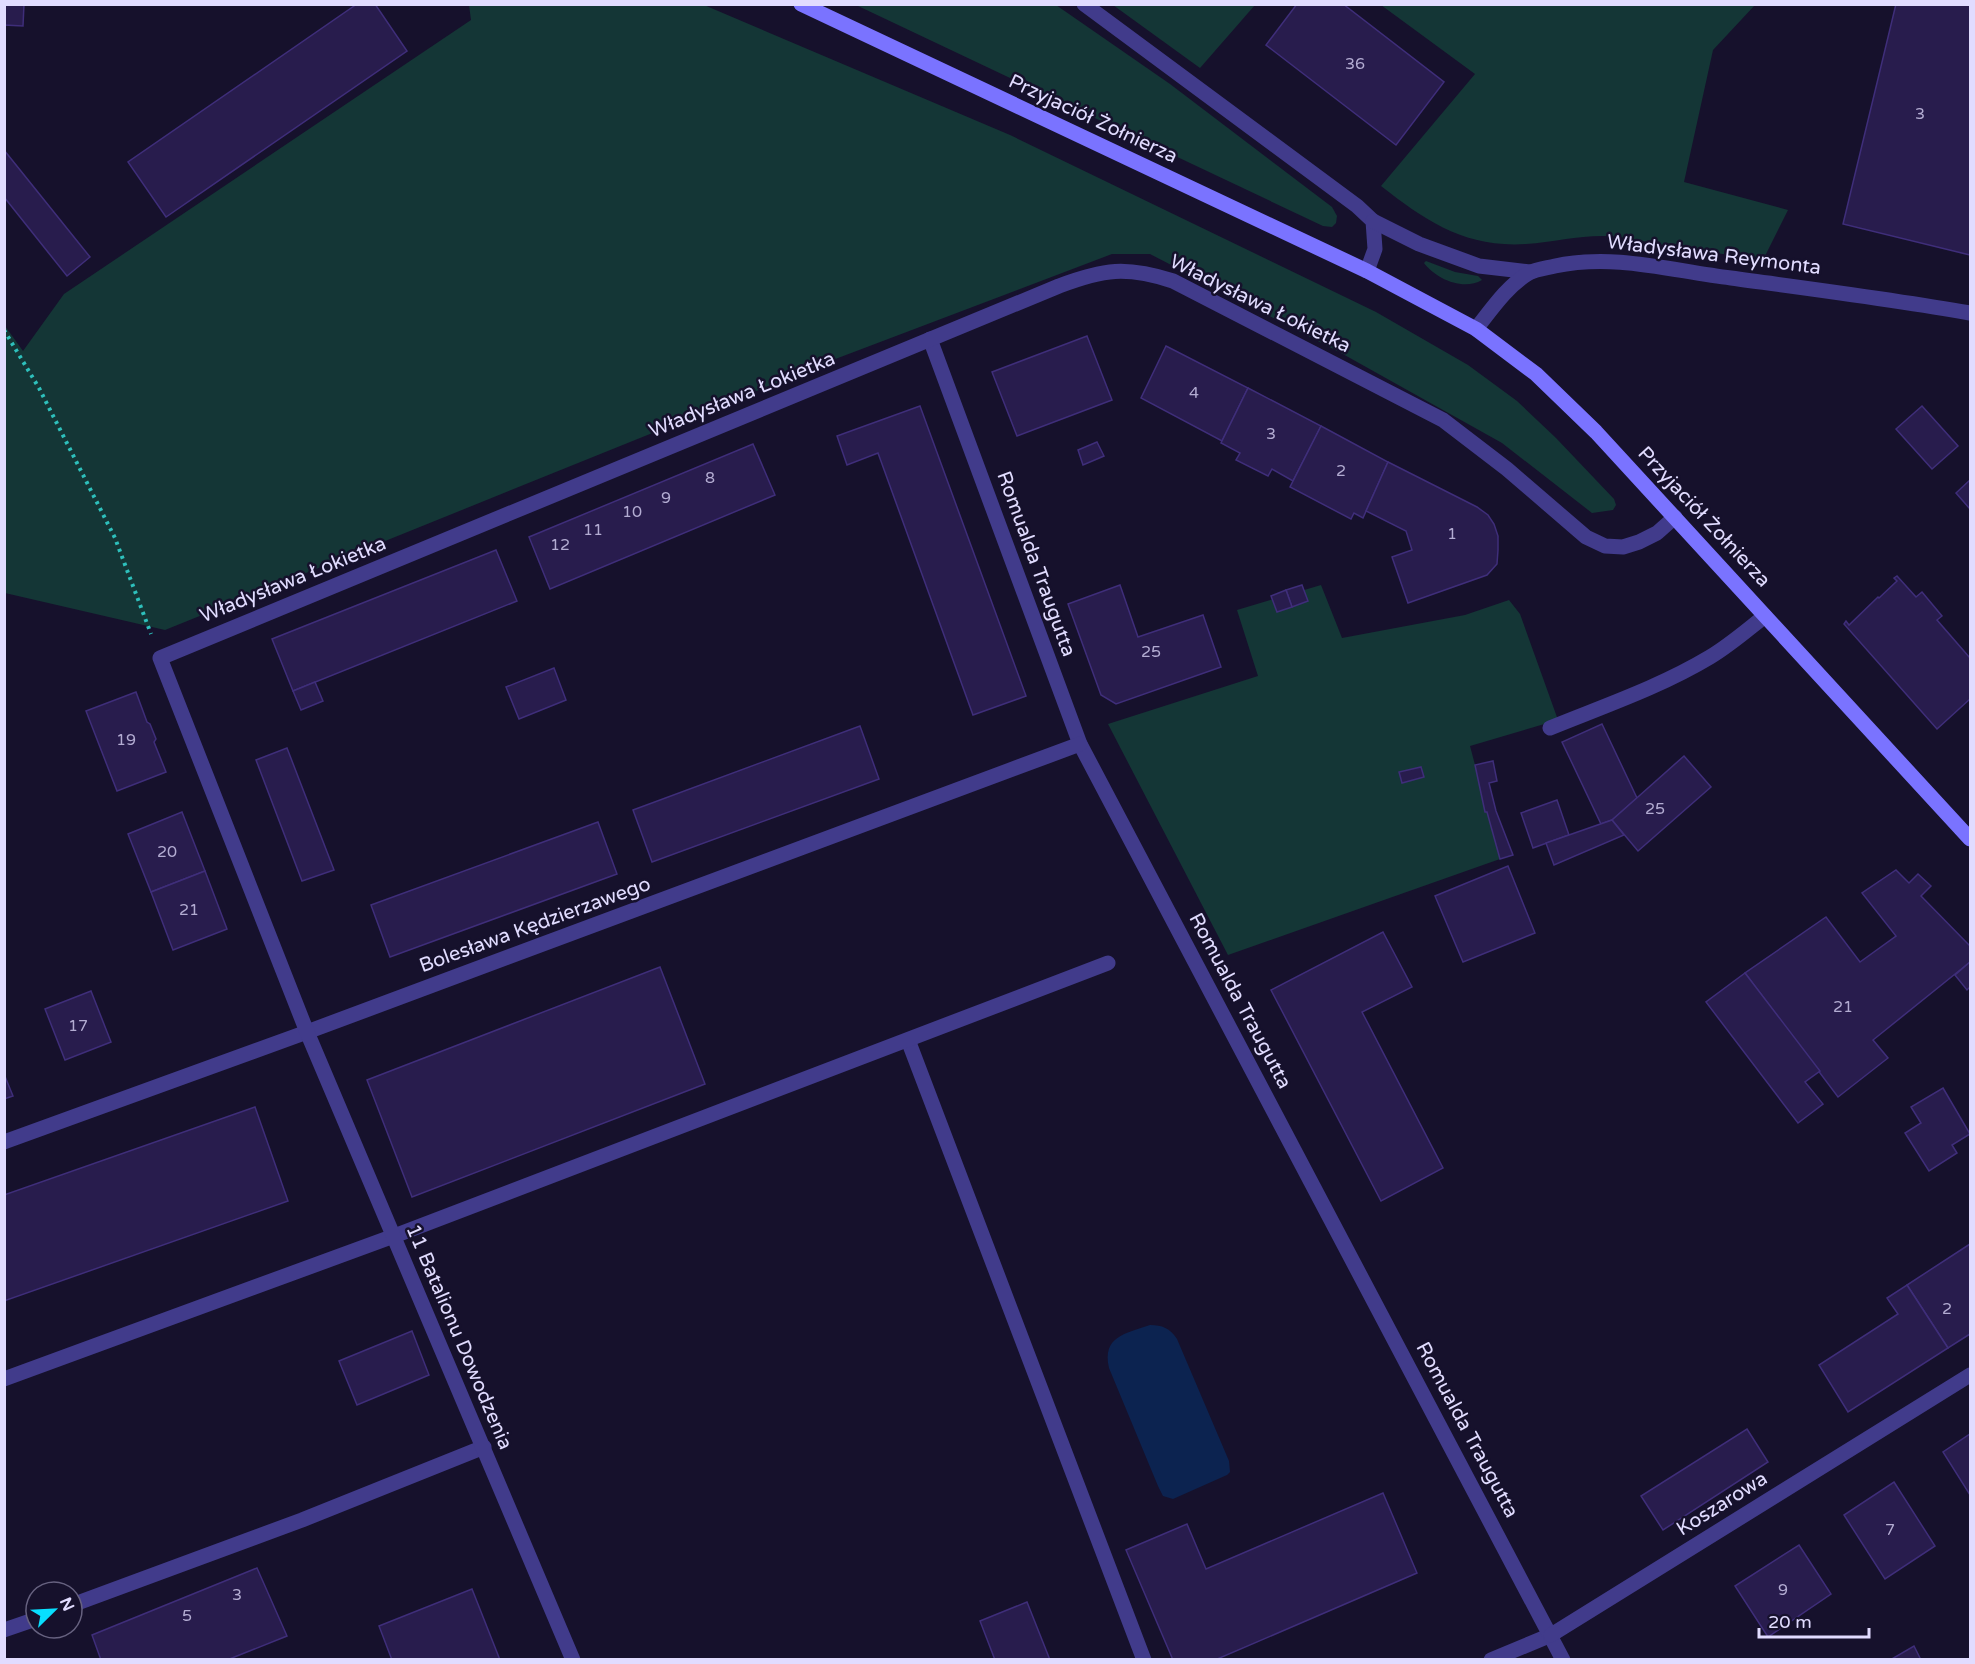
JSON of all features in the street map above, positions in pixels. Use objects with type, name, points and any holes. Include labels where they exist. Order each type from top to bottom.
[{"type":"main road","name":"Przyjaciół Żołnierza","points":[[801,4],[1367,271],[1476,329],[1512,355],[1565,400],[1971,839]]},
{"type":"street","points":[[1084,4],[1357,206],[1373,221],[1419,244],[1479,266],[1530,272]]},
{"type":"street","points":[[1367,271],[1375,249],[1373,221]]},
{"type":"street","name":"Władysława Reymonta","points":[[1476,329],[1498,300],[1530,272],[1576,262],[1613,261],[1668,267],[1727,278],[1880,297],[1971,313]]},
{"type":"street","name":"Władysława Łokietka","points":[[160,658],[1081,278],[1123,270],[1147,273],[1173,281],[1443,420],[1506,469],[1586,537],[1605,546],[1623,547],[1640,542],[1675,517]]},
{"type":"street","name":"Romualda Traugutta","points":[[930,339],[1080,744],[1563,1659]]},
{"type":"street","points":[[1550,728],[1659,684],[1685,671],[1712,656],[1766,616]]},
{"type":"street","points":[[160,658],[307,1032]]},
{"type":"street","name":"Bolesława Kędzierzawego","points":[[4,1142],[307,1032],[1080,744]]},
{"type":"street","points":[[4,1379],[392,1236],[1108,963]]},
{"type":"street","name":"11 Batalionu Dowodzenia","points":[[307,1032],[573,1659]]},
{"type":"street","points":[[908,1040],[1144,1659]]},
{"type":"street","name":"Koszarowa","points":[[1491,1659],[1551,1635],[1971,1375]]},
{"type":"street","points":[[84,1601],[302,1520],[484,1447]]},
{"type":"street","points":[[4,1630],[24,1622]]},
{"type":"path","points":[[4,330],[39,388],[115,538],[160,658]]},
{"type":"green space","points":[[469,5],[704,5],[1010,135],[1376,312],[1468,365],[1517,401],[1556,438],[1614,499],[1616,505],[1613,510],[1592,513],[1502,443],[1341,353],[1150,254],[1112,254],[838,358],[165,630],[5,593],[5,326],[23,351],[64,294],[471,20]]},
{"type":"green space","points":[[856,5],[1056,5],[1170,84],[1332,207],[1337,216],[1336,223],[1332,227],[1323,226]]},
{"type":"green space","points":[[1113,5],[1255,5],[1200,68]]},
{"type":"green space","points":[[1381,5],[1755,5],[1713,50],[1684,182],[1788,210],[1763,260],[1608,236],[1526,244],[1484,242],[1448,230],[1414,210],[1381,186],[1475,74]]},
{"type":"green space","points":[[1426,261],[1455,272],[1478,276],[1482,280],[1467,284],[1450,282],[1429,269],[1424,263]]},
{"type":"green space","points":[[1321,585],[1342,638],[1465,615],[1509,600],[1520,614],[1558,720],[1470,746],[1500,859],[1228,955],[1108,724],[1258,676],[1237,610]]},
{"type":"water","points":[[1150,1325],[1165,1328],[1177,1339],[1229,1461],[1230,1472],[1227,1475],[1173,1499],[1163,1496],[1158,1486],[1109,1368],[1108,1357],[1112,1343],[1124,1334]]},
{"type":"building","points":[[4,4],[24,4],[23,26],[4,25]]},
{"type":"building","points":[[357,4],[375,4],[407,51],[166,217],[128,162]]},
{"type":"building","points":[[1297,4],[1343,4],[1444,82],[1396,145],[1266,45]]},
{"type":"building","points":[[1896,4],[1970,4],[1970,255],[1843,224]]},
{"type":"building","points":[[4,150],[90,257],[67,276],[4,197]]},
{"type":"building","points":[[1087,336],[1112,400],[1017,436],[992,372]]},
{"type":"building","points":[[1166,346],[1248,388],[1222,441],[1141,398]]},
{"type":"building","points":[[1248,388],[1321,426],[1293,481],[1272,469],[1268,476],[1236,460],[1240,453],[1221,443]]},
{"type":"building","points":[[920,406],[1026,696],[973,715],[878,453],[847,465],[837,436]]},
{"type":"building","points":[[1922,406],[1958,446],[1932,469],[1896,429]]},
{"type":"building","points":[[1321,426],[1388,462],[1363,518],[1354,513],[1351,519],[1290,487]]},
{"type":"building","points":[[1097,442],[1104,456],[1083,465],[1078,450]]},
{"type":"building","points":[[753,444],[775,495],[550,589],[529,537]]},
{"type":"building","points":[[1388,462],[1477,507],[1488,515],[1498,536],[1498,550],[1497,564],[1487,575],[1408,603],[1392,557],[1412,550],[1406,531],[1366,511]]},
{"type":"building","points":[[1970,480],[1970,509],[1956,493]]},
{"type":"building","points":[[496,550],[517,601],[293,691],[272,639]]},
{"type":"building","points":[[1897,576],[1916,597],[1922,592],[1942,616],[1937,620],[1970,658],[1970,699],[1937,729],[1844,624],[1846,621],[1849,625],[1879,598],[1897,581],[1894,578]]},
{"type":"building","points":[[1120,585],[1138,637],[1203,615],[1221,667],[1116,704],[1101,695],[1068,604]]},
{"type":"building","points":[[1302,585],[1308,601],[1292,607],[1286,590]]},
{"type":"building","points":[[1286,590],[1292,607],[1277,612],[1271,596]]},
{"type":"building","points":[[554,668],[566,700],[519,719],[506,687]]},
{"type":"building","points":[[315,682],[323,701],[301,710],[293,691]]},
{"type":"building","points":[[136,692],[156,739],[154,742],[166,772],[117,791],[86,711]]},
{"type":"building","points":[[1602,724],[1637,798],[1612,820],[1601,824],[1562,742]]},
{"type":"building","points":[[860,726],[879,779],[652,862],[633,810]]},
{"type":"building","points":[[287,748],[334,870],[302,881],[256,760]]},
{"type":"building","points":[[1684,756],[1711,787],[1638,851],[1612,820]]},
{"type":"building","points":[[1493,761],[1497,781],[1489,783],[1496,811],[1513,855],[1500,859],[1487,812],[1485,812],[1475,765]]},
{"type":"building","points":[[1421,767],[1424,777],[1402,783],[1399,772]]},
{"type":"building","points":[[1557,800],[1569,835],[1533,848],[1521,813]]},
{"type":"building","points":[[182,812],[205,871],[151,892],[128,834]]},
{"type":"building","points":[[1612,820],[1624,835],[1554,865],[1546,843]]},
{"type":"building","points":[[598,822],[617,874],[390,957],[371,905]]},
{"type":"building","points":[[1508,866],[1535,933],[1463,962],[1435,896]]},
{"type":"building","points":[[1896,870],[1909,883],[1918,874],[1931,886],[1921,896],[1970,946],[1970,962],[1873,1040],[1888,1058],[1838,1097],[1745,973],[1826,917],[1860,962],[1896,936],[1862,893]]},
{"type":"building","points":[[205,871],[227,929],[173,950],[151,892]]},
{"type":"building","points":[[1383,932],[1412,987],[1362,1012],[1443,1168],[1381,1201],[1271,990]]},
{"type":"building","points":[[1970,962],[1970,987],[1967,990],[1955,975]]},
{"type":"building","points":[[660,967],[705,1084],[412,1197],[367,1080]]},
{"type":"building","points":[[1745,973],[1820,1071],[1805,1082],[1823,1104],[1798,1123],[1706,1002]]},
{"type":"building","points":[[91,991],[111,1042],[65,1060],[45,1009]]},
{"type":"building","points":[[4,1074],[13,1096],[4,1099]]},
{"type":"building","points":[[1943,1088],[1970,1134],[1952,1145],[1957,1153],[1929,1171],[1905,1133],[1921,1123],[1911,1107]]},
{"type":"building","points":[[255,1107],[288,1201],[4,1301],[4,1195]]},
{"type":"building","points":[[1970,1244],[1970,1334],[1948,1348],[1907,1285]]},
{"type":"building","points":[[1907,1285],[1948,1348],[1848,1412],[1819,1365],[1898,1314],[1887,1298]]},
{"type":"building","points":[[412,1331],[429,1375],[357,1405],[339,1361]]},
{"type":"building","points":[[1747,1429],[1768,1462],[1663,1530],[1641,1496]]},
{"type":"building","points":[[1970,1434],[1970,1495],[1943,1452]]},
{"type":"building","points":[[1894,1482],[1935,1546],[1885,1579],[1844,1515]]},
{"type":"building","points":[[1383,1493],[1417,1573],[1215,1660],[1173,1660],[1126,1550],[1187,1524],[1206,1569]]},
{"type":"building","points":[[1799,1545],[1831,1594],[1768,1637],[1735,1586]]},
{"type":"building","points":[[257,1568],[287,1636],[227,1660],[101,1660],[92,1635]]},
{"type":"building","points":[[472,1589],[500,1660],[392,1660],[379,1626]]},
{"type":"building","points":[[1027,1602],[1050,1660],[995,1660],[980,1621]]},
{"type":"building","points":[[1914,1646],[1921,1660],[1890,1660]]}]
